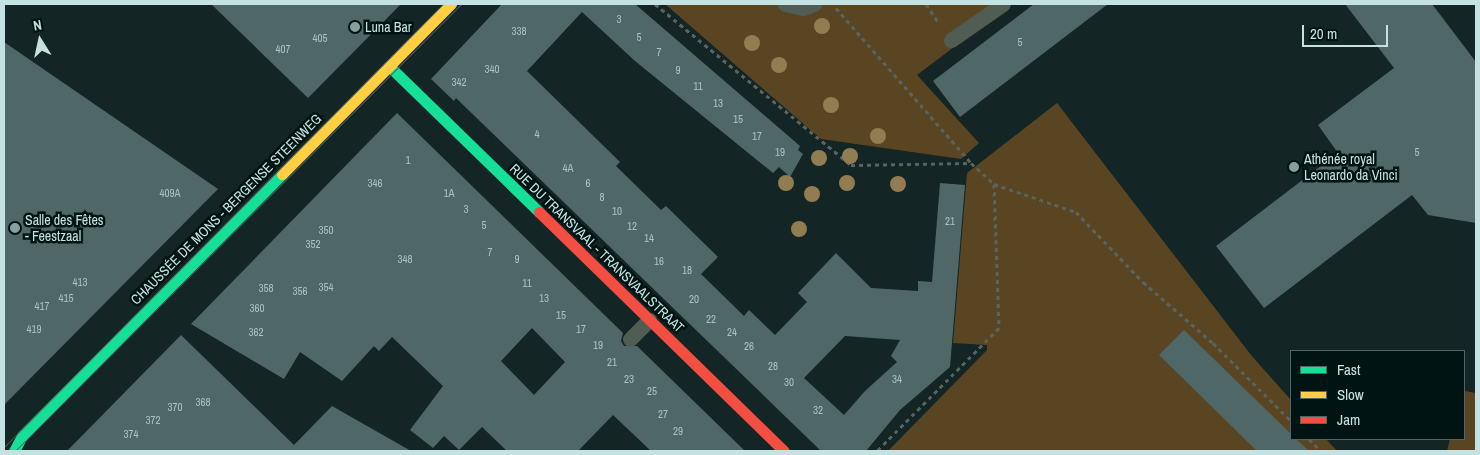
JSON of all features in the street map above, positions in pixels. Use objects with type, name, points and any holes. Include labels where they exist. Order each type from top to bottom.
[{"type":"main road","name":"CHAUSSÉE DE MONS - BERGENSE STEENWEG","points":[[14,451],[22,436],[451,4]]},
{"type":"main road","name":"RUE DU TRANSVAAL - TRANSVAALSTRAAT","points":[[389,66],[784,451]]},
{"type":"lane","points":[[785,4],[803,8],[814,4]]},
{"type":"lane","points":[[951,40],[1002,4]]},
{"type":"lane","points":[[630,339],[649,320]]},
{"type":"path","points":[[655,4],[851,164],[971,163]]},
{"type":"path","points":[[832,4],[971,163],[994,184],[1076,212],[1143,282],[1213,343],[1290,420]]},
{"type":"path","points":[[877,451],[1000,328],[994,184]]},
{"type":"path","points":[[1310,440],[1321,451]]},
{"type":"shaded area","points":[[665,4],[1011,4],[917,75],[979,143],[961,159],[821,139]]},
{"type":"shaded area","points":[[1057,103],[1251,355],[1290,399],[1290,440],[1327,440],[1337,451],[888,451],[987,350],[987,345],[953,343],[967,173]]},
{"type":"shaded area","points":[[1465,391],[1476,393],[1476,451],[1447,451],[1450,440],[1465,440]]},
{"type":"building","points":[[211,4],[401,4],[308,98]]},
{"type":"building","points":[[502,4],[635,4],[800,146],[798,150],[803,154],[790,177],[779,167],[773,173],[635,61],[582,12],[527,71],[620,162],[616,166],[661,210],[666,206],[718,257],[701,274],[744,316],[749,310],[775,335],[807,302],[798,293],[836,253],[871,288],[918,291],[918,281],[932,282],[940,183],[965,185],[950,367],[900,410],[866,451],[821,451],[456,98],[454,101],[431,79]],"holes":[[[845,336],[900,340],[891,356],[897,362],[865,391],[844,415],[804,378]]]},
{"type":"building","points":[[1034,4],[1108,4],[960,117],[933,81]]},
{"type":"building","points":[[1345,4],[1432,4],[1476,62],[1476,223],[1428,215],[1412,195],[1264,308],[1216,246],[1338,153],[1318,125],[1394,68]]},
{"type":"building","points":[[4,42],[218,189],[4,405]]},
{"type":"building","points":[[397,113],[623,333],[621,341],[624,346],[637,346],[745,451],[651,451],[613,415],[578,451],[507,451],[482,427],[459,450],[444,436],[433,448],[410,430],[443,386],[392,337],[379,351],[374,346],[342,381],[300,352],[284,379],[191,324]],"holes":[[[532,328],[565,362],[534,395],[501,361]]]},
{"type":"building","points":[[1184,330],[1290,433],[1290,440],[1297,440],[1309,451],[1257,451],[1159,355]]},
{"type":"building","points":[[181,335],[294,445],[332,406],[411,451],[67,451]]},
{"type":"tram line","points":[[4,447],[443,4]]},
{"type":"tram line","points":[[15,451],[461,4]]},
{"type":"traffic: fast","points":[[389,66],[539,212]]},
{"type":"traffic: fast","points":[[14,451],[22,436],[282,174]]},
{"type":"traffic: slow","points":[[282,174],[451,4]]},
{"type":"traffic: jam","points":[[539,212],[784,451]]},
{"type":"place","name":"Luna Bar","points":[[355,27]]},
{"type":"place","name":"Athénée royal Leonardo da Vinci","points":[[1294,167]]},
{"type":"place","name":"Salle des Fêtes - Feestzaal","points":[[15,228]]}]
